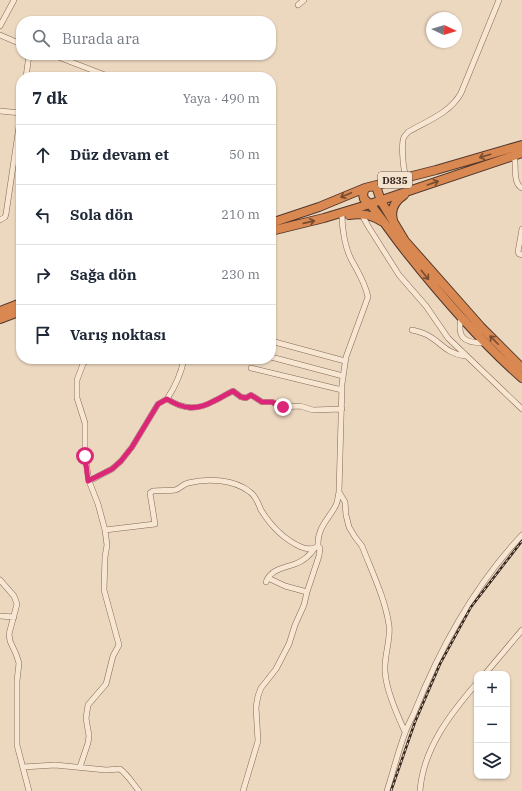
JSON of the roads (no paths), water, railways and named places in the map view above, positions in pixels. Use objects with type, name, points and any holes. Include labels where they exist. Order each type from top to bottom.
[{"type":"highway","name":"D835","points":[[276,221],[314,209],[369,187],[522,145]]},
{"type":"highway","name":"D835","points":[[276,230],[324,218],[409,192],[518,154]]},
{"type":"highway","points":[[522,368],[482,327],[405,241],[380,201],[379,194],[369,187],[363,194],[364,198],[406,252],[461,316],[522,378]]},
{"type":"highway","points":[[394,223],[392,208],[401,196],[409,192]]},
{"type":"highway","points":[[324,218],[361,214],[376,217],[384,222]]},
{"type":"highway","points":[[0,311],[16,305]]},
{"type":"highway","points":[[0,318],[16,313]]},
{"type":"street","points":[[0,26],[14,0]]},
{"type":"street","points":[[298,5],[304,0]]},
{"type":"street","points":[[412,176],[407,175],[404,169],[404,137],[408,132],[444,112],[456,102],[499,0]]},
{"type":"street","points":[[0,35],[16,42]]},
{"type":"street","points":[[27,72],[28,60]]},
{"type":"street","points":[[66,60],[97,72]]},
{"type":"street","points":[[0,111],[16,113]]},
{"type":"street","points":[[0,220],[5,217],[6,214],[16,147]]},
{"type":"street","points":[[518,154],[516,163],[517,182],[522,188]]},
{"type":"street","points":[[394,180],[399,177],[404,169]]},
{"type":"street","points":[[361,214],[399,275],[426,306],[448,338],[522,409]]},
{"type":"street","points":[[307,592],[267,580],[275,570],[296,564],[310,555],[316,547],[317,539],[326,519],[336,504],[339,492],[342,390],[345,361],[354,330],[368,297],[366,288],[351,258],[342,215]]},
{"type":"street","points":[[522,229],[518,252],[522,255]]},
{"type":"street","points":[[461,316],[459,328],[462,337],[467,341],[486,343]]},
{"type":"street","points":[[412,330],[424,333],[446,350],[455,354],[466,356]]},
{"type":"street","points":[[276,342],[345,361]]},
{"type":"street","points":[[276,358],[343,376]]},
{"type":"street","points":[[80,767],[89,736],[86,718],[88,705],[106,684],[113,656],[120,646],[104,590],[107,545],[105,530],[98,504],[88,481],[85,456],[85,423],[77,398],[77,380],[83,364]]},
{"type":"street","points":[[88,481],[112,469],[121,461],[136,441],[158,404],[167,399],[175,388],[183,364]]},
{"type":"street","points":[[251,368],[342,390]]},
{"type":"street","points":[[167,399],[175,404],[187,408],[198,407],[213,402],[224,394],[233,391],[241,397],[246,398],[251,395],[262,402],[272,402],[283,407],[300,406],[312,410],[342,409]]},
{"type":"street","points":[[105,530],[155,524],[150,493],[153,491],[175,490],[186,483],[204,480],[220,481],[238,485],[251,493],[271,525],[291,543],[307,549],[316,547],[320,548],[304,605],[295,625],[289,644],[283,658],[261,688],[258,696],[256,707],[258,741],[243,791]]},
{"type":"street","points":[[339,492],[345,502],[348,527],[362,546],[388,614],[390,628],[385,672],[397,714],[405,732]]},
{"type":"street","points":[[387,791],[405,732],[441,652],[459,619],[479,589],[522,535]]},
{"type":"street","points":[[0,580],[16,600],[17,608],[9,634],[10,641],[19,663],[17,745],[29,791]]},
{"type":"street","points":[[0,616],[14,617]]},
{"type":"street","points":[[488,671],[522,630]]},
{"type":"street","points":[[420,791],[424,765],[442,728],[474,686]]},
{"type":"street","points":[[23,767],[55,766],[106,770],[120,769],[139,791]]},
{"type":"railway","points":[[391,791],[415,722],[440,664],[471,607],[522,541]]}]
